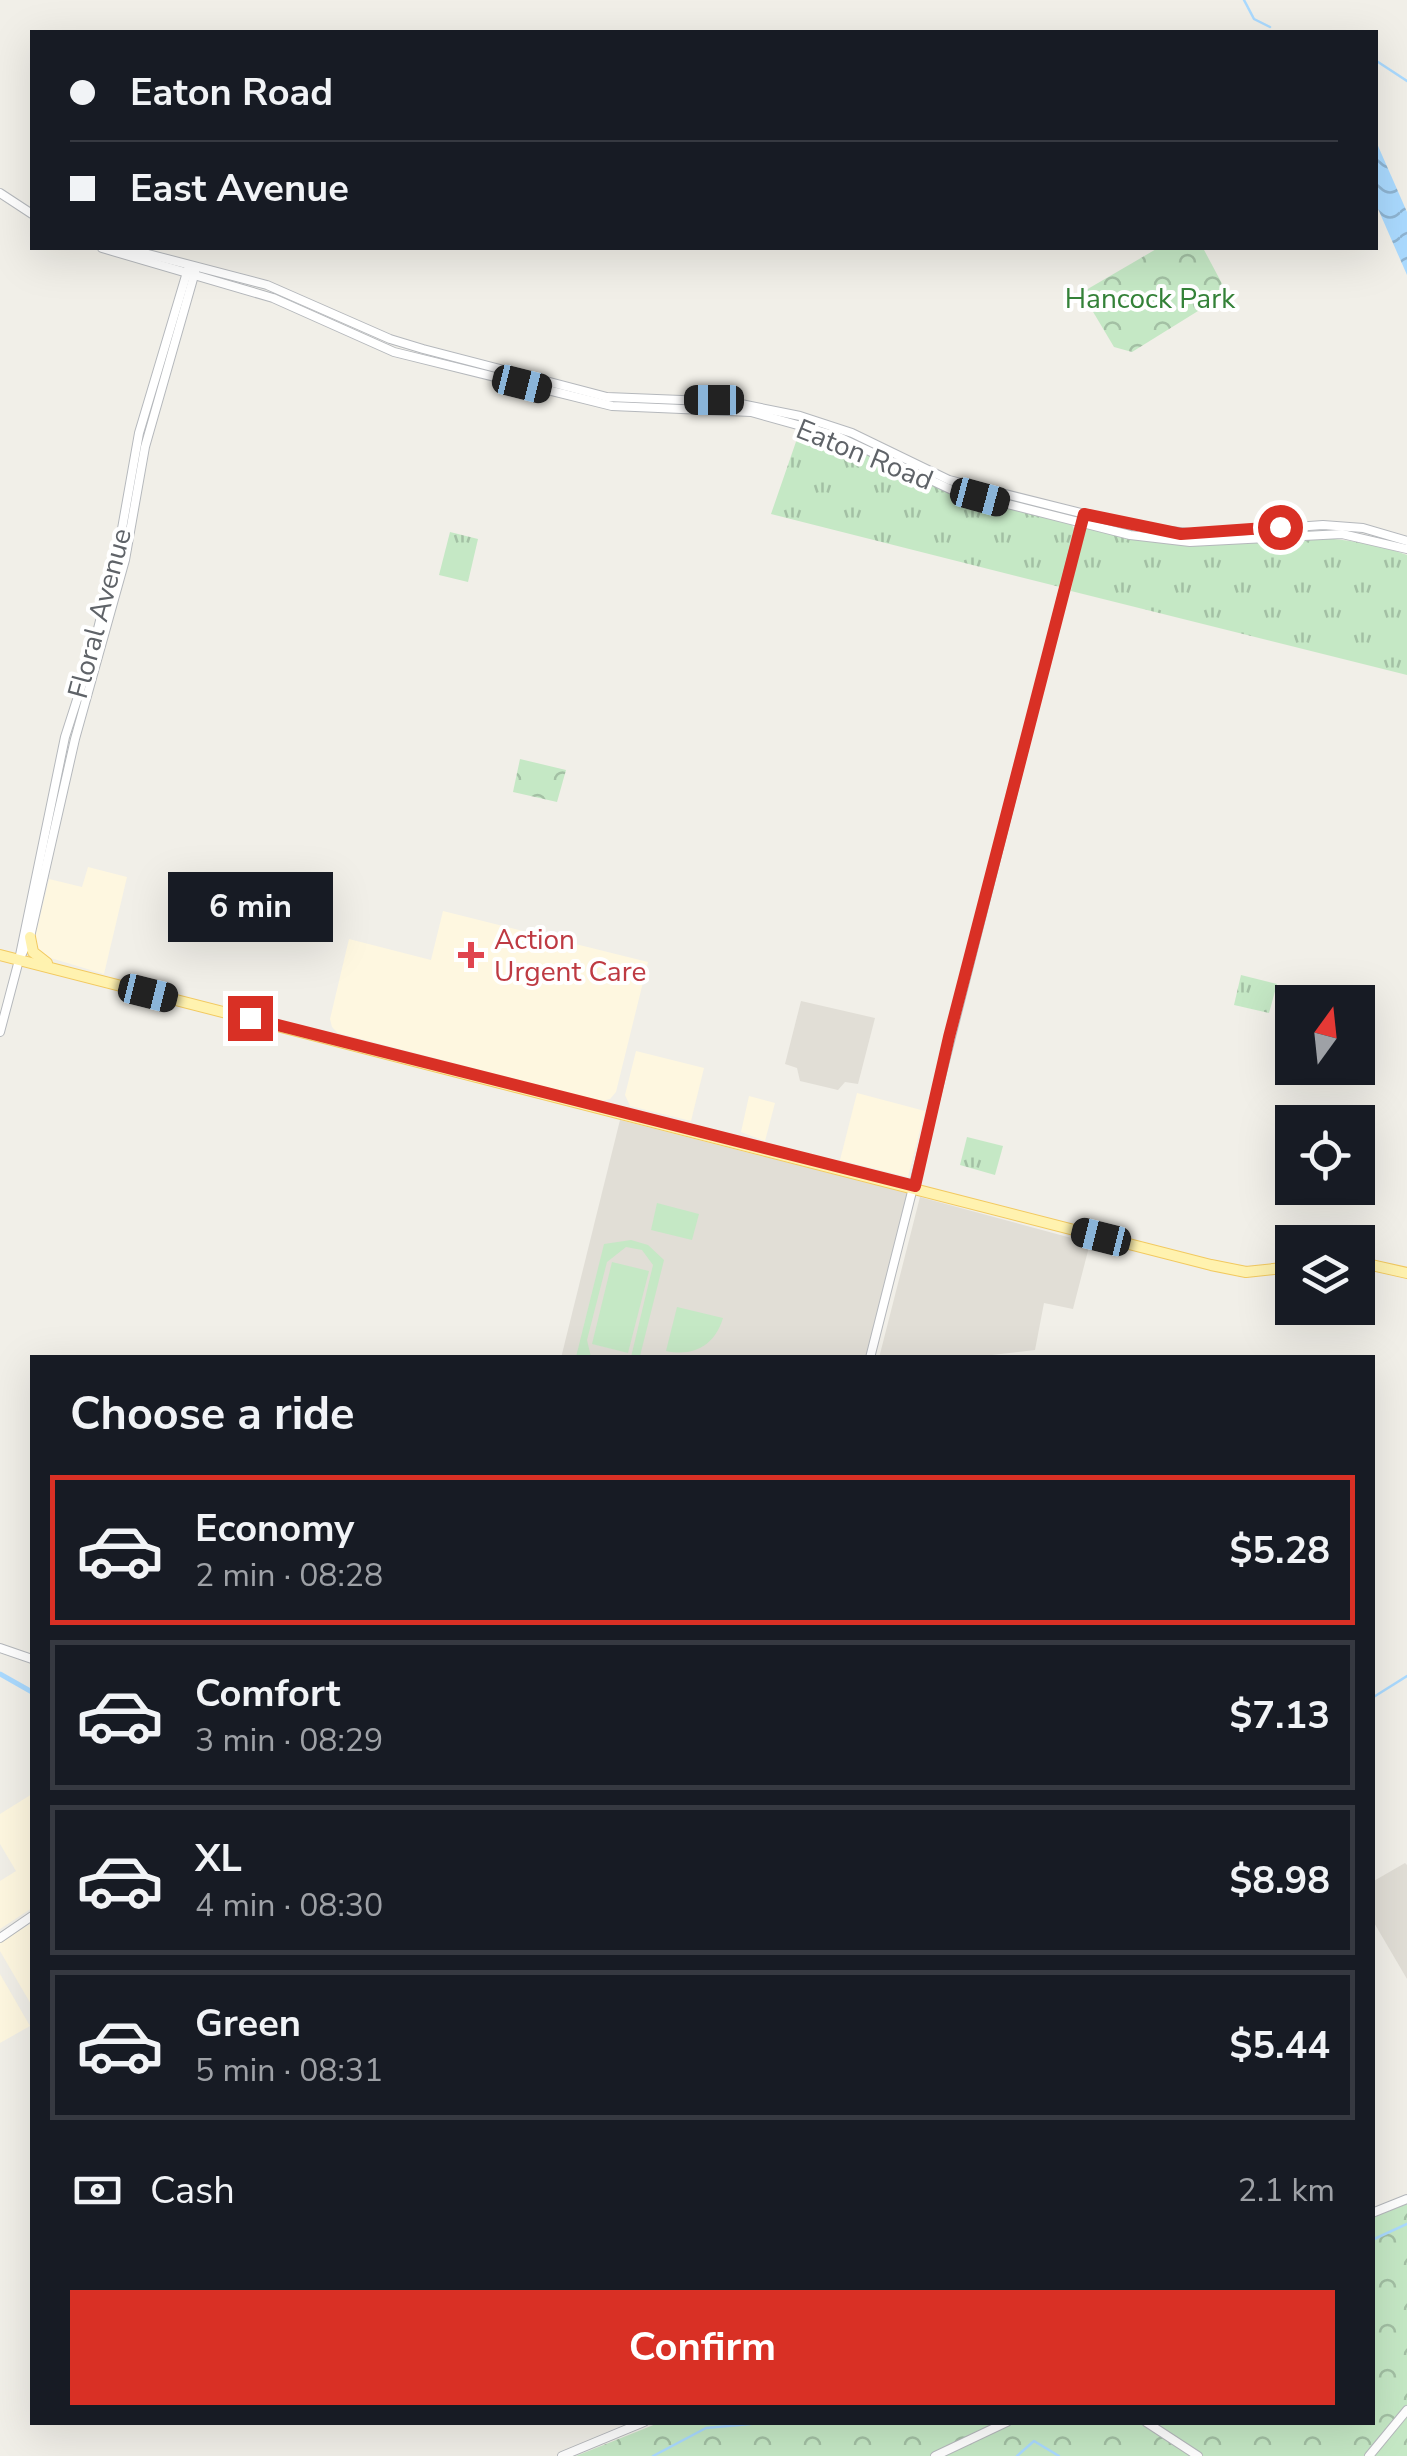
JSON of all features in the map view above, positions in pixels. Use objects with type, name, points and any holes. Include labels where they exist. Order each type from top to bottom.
[{"type":"main road","points":[[30,936],[33,952],[56,969]]},
{"type":"main road","points":[[0,955],[1228,1269],[1275,1270]]},
{"type":"main road","points":[[1375,1266],[1407,1274]]},
{"type":"street","points":[[0,196],[30,215]]},
{"type":"street","name":"Eaton Road","points":[[111,250],[193,269],[273,298],[394,352],[612,406],[751,412],[837,436],[952,490],[1169,541],[1322,533],[1362,536],[1407,549]]},
{"type":"street","points":[[131,250],[193,269]]},
{"type":"street","name":"Floral Avenue","points":[[20,960],[30,936],[75,740],[130,542],[149,433],[193,269]]},
{"type":"street","name":"Floral Avenue","points":[[0,1032],[20,960],[59,760],[120,540],[139,433],[193,269]]},
{"type":"street","points":[[871,1355],[1082,518]]},
{"type":"street","name":"Eaton Road","points":[[1082,518],[1181,534],[1323,525],[1363,528],[1407,541]]},
{"type":"street","points":[[0,1648],[30,1658]]},
{"type":"street","points":[[0,1938],[30,1917]]},
{"type":"street","points":[[1375,2212],[1407,2200]]},
{"type":"street","points":[[1369,2456],[1407,2410]]},
{"type":"street","points":[[562,2456],[637,2425]]},
{"type":"street","points":[[935,2456],[1000,2425]]},
{"type":"street","points":[[1151,2425],[1198,2456]]},
{"type":"shaded area","points":[[88,867],[127,877],[104,974],[44,956],[33,946],[49,879],[82,887]]},
{"type":"shaded area","points":[[443,911],[648,962],[616,1092],[610,1099],[601,1101],[338,1033],[332,1027],[330,1019],[349,939],[431,960]]},
{"type":"shaded area","points":[[801,1001],[875,1018],[858,1084],[845,1082],[838,1090],[800,1081],[797,1068],[785,1064]]},
{"type":"shaded area","points":[[636,1051],[704,1068],[691,1121],[630,1106],[625,1095]]},
{"type":"shaded area","points":[[857,1093],[925,1111],[908,1177],[840,1160]]},
{"type":"shaded area","points":[[749,1096],[775,1103],[765,1141],[741,1132]]},
{"type":"shaded area","points":[[620,1120],[907,1193],[866,1355],[562,1355]]},
{"type":"shaded area","points":[[920,1197],[1090,1243],[1073,1309],[1044,1303],[1035,1350],[992,1355],[880,1355]]},
{"type":"shaded area","points":[[30,1795],[30,1909],[0,1929],[0,1881],[16,1871],[0,1844],[0,1814]]},
{"type":"shaded area","points":[[1407,1865],[1407,1979],[1375,1924],[1375,1880]]},
{"type":"shaded area","points":[[30,1924],[30,2003],[0,1951],[0,1942]]},
{"type":"shaded area","points":[[0,1974],[30,2026],[0,2043]]},
{"type":"green space","name":"Hancock Park","points":[[1155,250],[1204,250],[1227,293],[1132,352],[1114,347],[1086,300],[1086,290]]},
{"type":"green space","points":[[818,432],[950,492],[1070,522],[1075,530],[1060,587],[771,514],[799,433]]},
{"type":"green space","points":[[1088,526],[1148,540],[1343,540],[1407,555],[1407,675],[1071,591],[1082,531]]},
{"type":"green space","points":[[450,532],[478,539],[468,582],[439,575]]},
{"type":"green space","points":[[520,759],[566,770],[557,802],[513,792]]},
{"type":"green space","points":[[1241,975],[1277,984],[1269,1013],[1234,1005]]},
{"type":"green space","points":[[967,1137],[1003,1146],[995,1175],[960,1165]]},
{"type":"green space","points":[[657,1203],[699,1214],[692,1240],[651,1230]]},
{"type":"green space","points":[[631,1240],[648,1245],[664,1260],[640,1355],[631,1355],[653,1265],[642,1250],[626,1247],[607,1262],[587,1340],[591,1355],[576,1355],[604,1244]]},
{"type":"green space","points":[[612,1262],[649,1271],[628,1353],[592,1344]]},
{"type":"green space","points":[[677,1307],[723,1318],[709,1342],[686,1352],[666,1351]]},
{"type":"green space","points":[[1407,2202],[1407,2456],[576,2456],[654,2425],[1375,2425],[1375,2215]]},
{"type":"water","points":[[1378,146],[1407,212],[1407,275],[1378,209]]},
{"type":"waterway","points":[[1244,0],[1254,19],[1270,27]]},
{"type":"waterway","points":[[1378,62],[1407,81]]},
{"type":"waterway","points":[[0,1674],[30,1691]]},
{"type":"waterway","points":[[1375,1696],[1407,1676]]},
{"type":"waterway","points":[[1375,2239],[1407,2224]]},
{"type":"waterway","points":[[653,2456],[706,2428],[740,2425]]},
{"type":"waterway","points":[[1017,2456],[1034,2441],[1059,2456]]},
{"type":"place","name":"Action Urgent Care","points":[[471,955]]},
{"type":"route","points":[[250,1018],[915,1186],[949,1037],[1037,701],[1052,624],[1066,587],[1084,514],[1181,534],[1280,527]]}]
